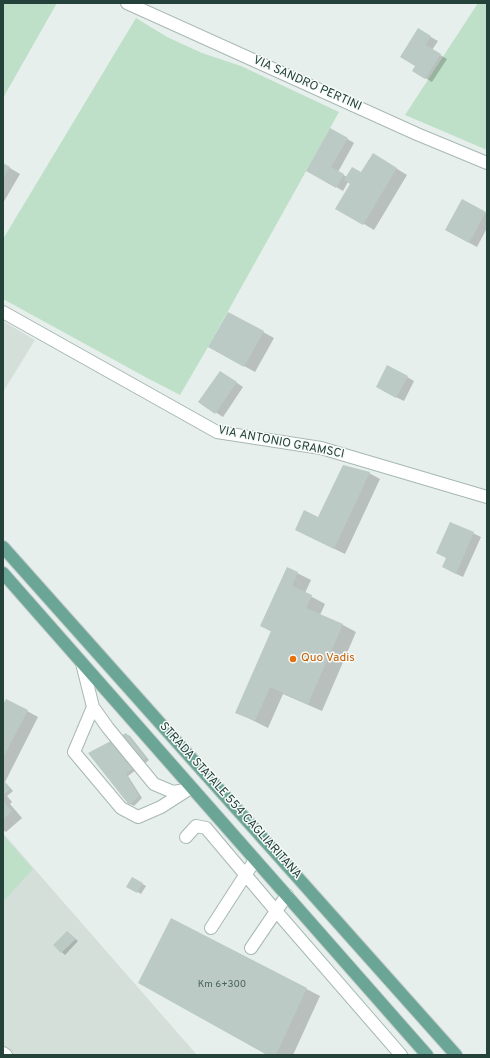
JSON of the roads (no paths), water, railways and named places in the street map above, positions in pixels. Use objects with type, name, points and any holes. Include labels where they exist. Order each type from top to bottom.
[{"type":"main road","name":"STRADA STATALE 554 CAGLIARITANA","points":[[3,547],[456,1055]]},
{"type":"main road","name":"STRADA STATALE 554 CAGLIARITANA","points":[[3,573],[191,790],[287,895],[427,1055]]},
{"type":"street","name":"VIA SANDRO PERTINI","points":[[127,3],[417,134],[487,163]]},
{"type":"street","name":"VIA ANTONIO GRAMSCI","points":[[3,312],[217,432],[321,448],[487,496]]},
{"type":"street","points":[[82,664],[93,707],[108,728],[154,784],[174,792],[191,790]]},
{"type":"street","points":[[93,707],[74,752],[121,808],[138,817],[161,807],[191,790]]},
{"type":"street","points":[[186,837],[196,826],[206,828],[401,1055]]},
{"type":"street","points":[[211,928],[255,860]]},
{"type":"street","points":[[251,948],[287,895]]},
{"type":"place","name":"Quo Vadis","points":[[293,659]]}]
